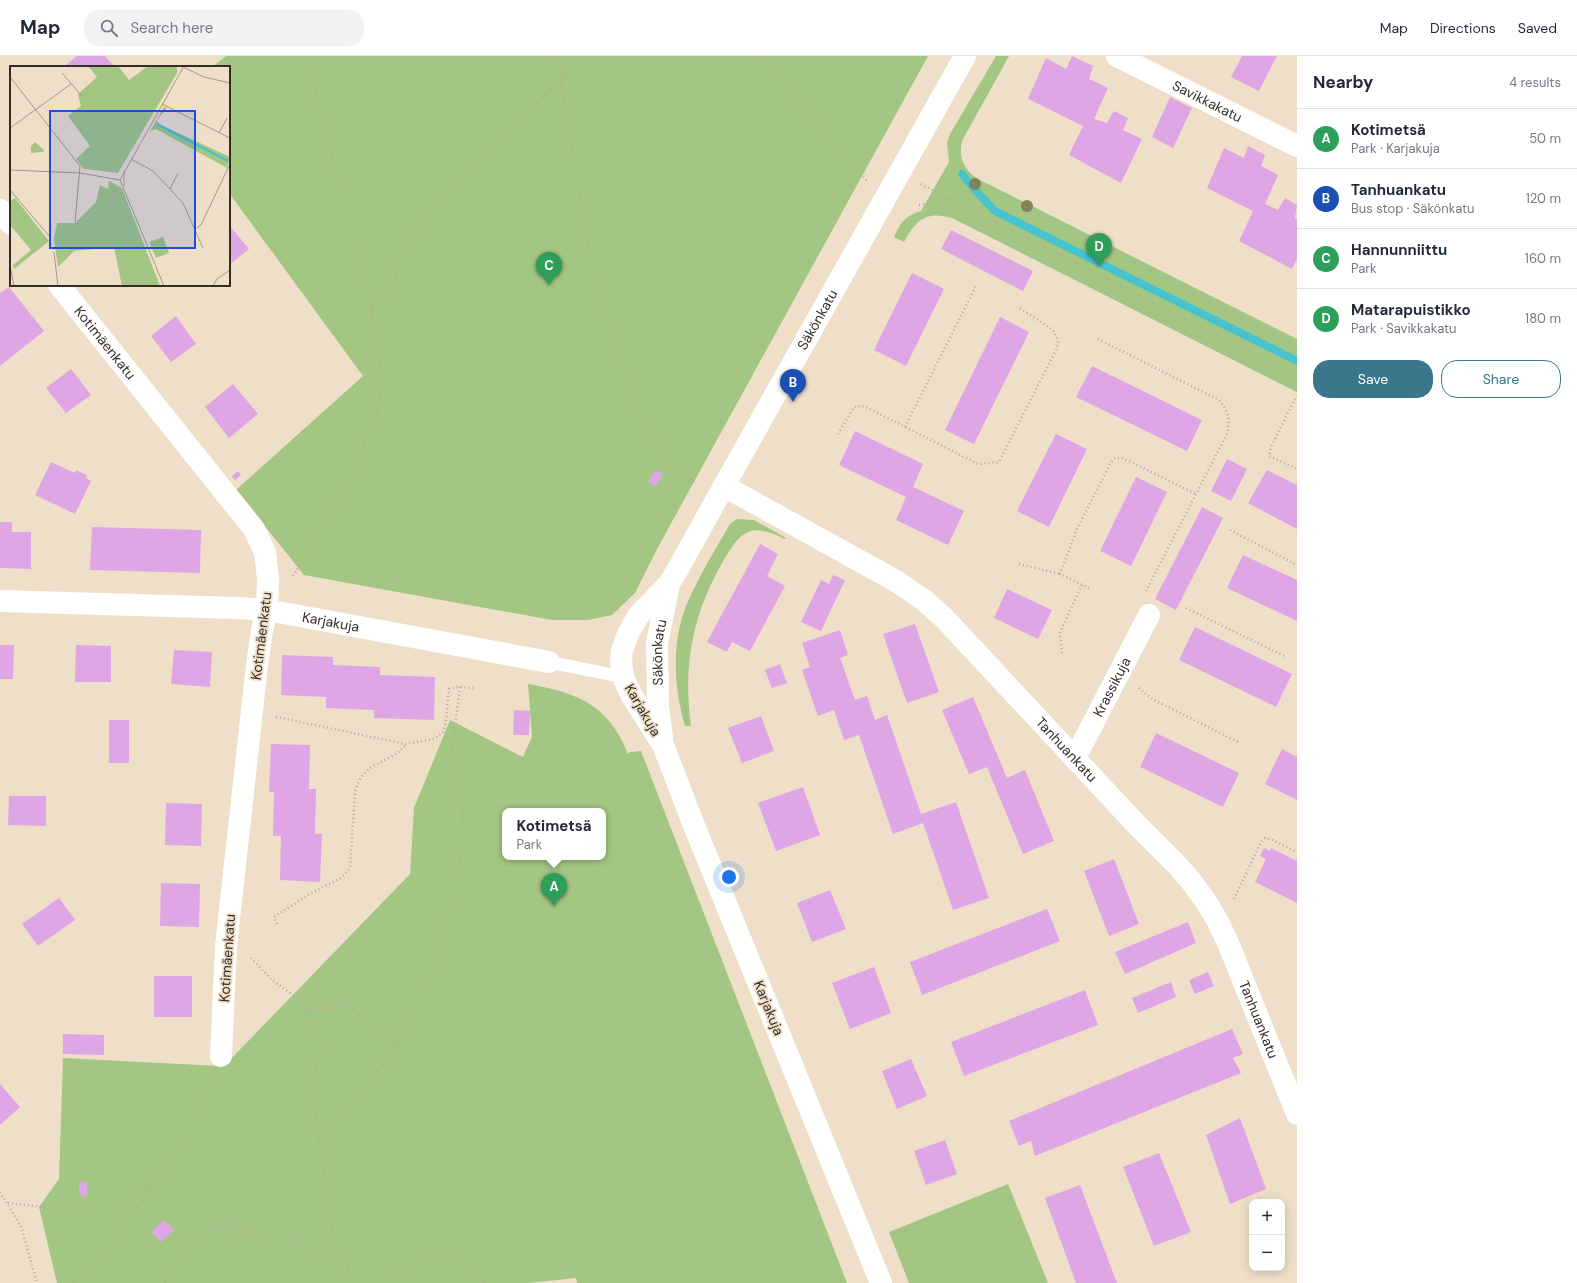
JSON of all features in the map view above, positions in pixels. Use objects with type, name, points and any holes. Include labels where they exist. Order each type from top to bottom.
[{"type":"street","name":"Säkönkatu","points":[[624,677],[621,661],[622,651],[628,634],[638,616],[669,584],[679,567],[965,56]]},
{"type":"street","name":"Savikkakatu","points":[[1117,56],[1297,146]]},
{"type":"street","points":[[0,210],[10,223]]},
{"type":"street","name":"Kotimäenkatu","points":[[60,286],[254,529],[265,552],[268,579],[267,610],[262,630],[226,946],[221,1056]]},
{"type":"street","name":"Tanhuankatu","points":[[724,486],[873,568],[924,600],[945,619],[1176,864],[1207,902],[1218,922],[1228,943],[1297,1114]]},
{"type":"street","name":"Säkönkatu","points":[[663,745],[658,706],[657,643],[669,584]]},
{"type":"street","name":"Karjakuja","points":[[0,601],[267,610],[549,662]]},
{"type":"street","name":"Krassikuja","points":[[1075,758],[1148,615]]},
{"type":"street","name":"Karjakuja","points":[[624,677],[632,696],[663,745],[695,828],[880,1283]]},
{"type":"lane","name":"Karjakuja","points":[[549,662],[624,677]]},
{"type":"path","points":[[291,580],[339,499],[377,415],[383,376],[371,309],[307,56]]},
{"type":"path","points":[[557,56],[576,177],[596,286],[638,415],[679,471],[694,482]]},
{"type":"path","points":[[371,309],[394,283],[402,251],[424,218],[560,80],[580,56]]},
{"type":"path","points":[[758,56],[870,185]]},
{"type":"path","points":[[900,172],[1297,377]]},
{"type":"path","points":[[920,205],[951,199]]},
{"type":"path","points":[[905,427],[976,286]]},
{"type":"path","points":[[838,434],[854,407],[864,406],[978,464],[999,462],[1057,348],[1058,341],[1052,330],[1018,307]]},
{"type":"path","points":[[1098,339],[1219,400],[1225,409],[1230,424],[1227,434],[1145,594]]},
{"type":"path","points":[[1297,395],[1271,447],[1269,456],[1297,469]]},
{"type":"path","points":[[1060,574],[1077,529],[1110,464],[1115,458],[1122,458],[1196,494]]},
{"type":"path","points":[[1230,530],[1297,565]]},
{"type":"path","points":[[1019,564],[1060,574],[1089,588]]},
{"type":"path","points":[[1062,653],[1060,632],[1082,585]]},
{"type":"path","points":[[1186,608],[1284,656]]},
{"type":"path","points":[[1137,686],[1152,698],[1240,743]]},
{"type":"path","points":[[252,712],[406,744],[434,739],[443,732],[446,720],[449,689],[460,687],[474,688]]},
{"type":"path","points":[[320,1143],[396,1046],[434,966],[454,896],[464,837],[461,788],[452,753],[460,687]]},
{"type":"path","points":[[277,924],[274,917],[308,895],[341,878],[350,868],[355,793],[357,784],[361,776],[368,769],[400,752],[406,744]]},
{"type":"path","points":[[1232,902],[1261,842],[1265,838],[1297,852]]},
{"type":"path","points":[[247,954],[272,980],[304,1003],[322,1050],[308,1089],[315,1114],[320,1143],[334,1243],[356,1283]]},
{"type":"path","points":[[306,1009],[350,1007],[396,1046]]},
{"type":"path","points":[[73,1283],[104,1254],[156,1183],[192,1124],[221,1056]]},
{"type":"path","points":[[8,1203],[78,1211],[111,1206],[156,1183]]},
{"type":"path","points":[[0,1192],[21,1226],[37,1283]]},
{"type":"path","points":[[165,1283],[191,1238],[215,1231],[253,1232],[304,1247],[350,1272]]},
{"type":"path","points":[[381,1283],[428,1258],[452,1261],[485,1283]]},
{"type":"green space","points":[[226,56],[928,56],[657,549],[635,593],[612,615],[588,620],[552,620],[304,575],[236,490],[363,376],[230,194],[230,66],[213,66]]},
{"type":"green space","points":[[996,56],[1009,56],[962,141],[961,152],[963,163],[969,172],[978,179],[1297,339],[1297,392],[952,218],[935,215],[928,217],[922,219],[912,228],[904,242],[894,237],[899,227],[907,217],[921,211],[949,162],[947,143],[950,134]]},
{"type":"green space","points":[[737,519],[754,520],[786,538],[785,539],[772,533],[762,531],[746,533],[733,545],[721,565],[703,604],[692,643],[688,684],[691,726],[685,726],[676,678],[677,646],[683,614],[698,580],[730,524]]},
{"type":"green space","points":[[528,684],[562,692],[589,704],[601,712],[611,723],[628,754],[630,752],[641,751],[847,1283],[577,1283],[576,1278],[528,1283],[57,1283],[39,1207],[59,1179],[63,1058],[220,1066],[226,1064],[410,874],[414,808],[450,720],[523,757],[532,737]]},
{"type":"green space","points":[[1008,1184],[1048,1283],[909,1283],[889,1232]]},
{"type":"building","points":[[77,56],[105,56],[114,66],[67,66],[66,65]]},
{"type":"building","points":[[1072,56],[1093,66],[1089,79],[1108,88],[1094,119],[1107,123],[1114,111],[1128,118],[1123,130],[1142,139],[1121,183],[1069,155],[1083,126],[1028,99],[1046,58],[1066,69]]},
{"type":"building","points":[[1242,56],[1277,56],[1259,91],[1231,77]]},
{"type":"building","points":[[1170,97],[1192,108],[1173,148],[1152,137]]},
{"type":"building","points":[[1248,146],[1265,155],[1261,166],[1278,175],[1265,204],[1278,210],[1285,198],[1297,205],[1295,218],[1297,219],[1297,258],[1292,269],[1239,241],[1253,211],[1207,188],[1224,148],[1244,158]]},
{"type":"building","points":[[230,226],[249,249],[230,264]]},
{"type":"building","points":[[951,230],[1033,271],[1023,291],[941,249]]},
{"type":"building","points":[[912,273],[944,289],[906,366],[874,350]]},
{"type":"building","points":[[9,287],[44,331],[0,366],[0,293]]},
{"type":"building","points":[[176,316],[196,344],[171,362],[151,336]]},
{"type":"building","points":[[1000,317],[1029,332],[974,444],[945,430]]},
{"type":"building","points":[[1092,366],[1202,420],[1187,451],[1076,397]]},
{"type":"building","points":[[71,369],[91,395],[66,413],[46,388]]},
{"type":"building","points":[[233,384],[258,414],[229,438],[205,407]]},
{"type":"building","points":[[855,431],[923,464],[913,487],[964,511],[948,545],[896,520],[906,497],[839,465]]},
{"type":"building","points":[[1056,434],[1087,449],[1049,527],[1017,511]]},
{"type":"building","points":[[1227,459],[1247,469],[1231,501],[1211,491]]},
{"type":"building","points":[[51,462],[75,473],[76,470],[87,475],[86,478],[91,481],[75,514],[35,495]]},
{"type":"building","points":[[655,470],[663,474],[656,486],[648,481]]},
{"type":"building","points":[[1267,470],[1297,485],[1297,529],[1248,503]]},
{"type":"building","points":[[238,471],[241,475],[235,480],[232,476]]},
{"type":"building","points":[[1136,477],[1167,492],[1131,566],[1100,551]]},
{"type":"building","points":[[1202,507],[1223,518],[1176,610],[1155,599]]},
{"type":"building","points":[[0,522],[12,522],[12,532],[31,532],[31,569],[0,568]]},
{"type":"building","points":[[92,527],[201,530],[200,573],[90,570]]},
{"type":"building","points":[[760,544],[778,554],[767,576],[785,586],[750,651],[732,642],[727,652],[707,642]]},
{"type":"building","points":[[1243,555],[1297,580],[1297,621],[1227,588]]},
{"type":"building","points":[[833,575],[845,580],[821,631],[801,622],[821,580],[829,584]]},
{"type":"building","points":[[1007,589],[1052,610],[1038,639],[994,618]]},
{"type":"building","points":[[915,624],[939,692],[907,703],[883,634]]},
{"type":"building","points":[[1195,627],[1292,674],[1276,707],[1179,660]]},
{"type":"building","points":[[840,630],[848,655],[840,658],[855,700],[867,696],[875,720],[887,715],[921,814],[956,802],[989,898],[953,910],[923,823],[893,834],[859,735],[844,740],[834,710],[818,716],[802,670],[810,667],[802,643]]},
{"type":"building","points":[[0,645],[14,645],[13,679],[0,679]]},
{"type":"building","points":[[76,645],[111,646],[111,682],[75,682]]},
{"type":"building","points":[[174,650],[212,652],[210,687],[171,684]]},
{"type":"building","points":[[282,655],[333,657],[333,665],[380,667],[380,675],[435,677],[434,720],[374,718],[374,710],[326,708],[326,697],[281,695]]},
{"type":"building","points":[[780,664],[787,683],[772,688],[765,670]]},
{"type":"building","points":[[973,697],[1007,778],[1025,770],[1054,841],[1023,854],[987,767],[969,774],[942,710]]},
{"type":"building","points":[[514,710],[530,711],[529,735],[513,735]]},
{"type":"building","points":[[761,716],[774,751],[742,763],[728,728]]},
{"type":"building","points":[[109,720],[129,720],[129,763],[109,763]]},
{"type":"building","points":[[1156,733],[1239,773],[1223,807],[1140,767]]},
{"type":"building","points":[[271,744],[310,745],[309,789],[316,789],[315,834],[322,834],[320,882],[280,880],[281,836],[273,836],[274,792],[269,792]]},
{"type":"building","points":[[1282,749],[1297,757],[1297,800],[1265,784]]},
{"type":"building","points":[[803,787],[820,835],[776,851],[758,803]]},
{"type":"building","points":[[9,796],[46,796],[46,826],[8,825]]},
{"type":"building","points":[[166,803],[202,804],[201,846],[165,845]]},
{"type":"building","points":[[1264,848],[1270,851],[1271,848],[1297,861],[1297,903],[1255,882],[1266,859],[1260,856]]},
{"type":"building","points":[[1114,859],[1139,924],[1109,936],[1084,871]]},
{"type":"building","points":[[161,883],[200,884],[199,927],[160,926]]},
{"type":"building","points":[[830,890],[846,929],[812,942],[797,903]]},
{"type":"building","points":[[59,898],[75,920],[38,946],[22,924]]},
{"type":"building","points":[[1047,909],[1060,941],[922,995],[910,962]]},
{"type":"building","points":[[1188,922],[1196,943],[1125,974],[1115,952]]},
{"type":"building","points":[[874,967],[891,1013],[850,1029],[832,983]]},
{"type":"building","points":[[1208,972],[1214,986],[1195,994],[1189,980]]},
{"type":"building","points":[[154,976],[192,976],[192,1017],[154,1017]]},
{"type":"building","points":[[1171,982],[1176,997],[1138,1013],[1132,998]]},
{"type":"building","points":[[1085,990],[1098,1025],[964,1076],[951,1042]]},
{"type":"building","points":[[1232,1029],[1243,1054],[1233,1058],[1241,1073],[1035,1156],[1031,1141],[1019,1146],[1009,1121]]},
{"type":"building","points":[[63,1034],[104,1035],[104,1055],[63,1054]]},
{"type":"building","points":[[911,1059],[927,1096],[897,1109],[882,1071]]},
{"type":"building","points":[[0,1084],[20,1107],[0,1125]]},
{"type":"building","points":[[1240,1118],[1266,1189],[1230,1204],[1206,1135]]},
{"type":"building","points":[[945,1140],[957,1174],[926,1185],[914,1151]]},
{"type":"building","points":[[1159,1153],[1191,1232],[1154,1246],[1123,1167]]},
{"type":"building","points":[[79,1182],[87,1182],[87,1196],[79,1195]]},
{"type":"building","points":[[1080,1185],[1117,1283],[1076,1283],[1045,1198]]},
{"type":"building","points":[[164,1220],[174,1230],[161,1242],[151,1232]]},
{"type":"waterway","points":[[962,174],[995,211],[1297,361]]},
{"type":"place","name":"Matarapuistikko","points":[[1099,266]]},
{"type":"place","name":"Hannunniittu","points":[[549,285]]},
{"type":"place","name":"Tanhuankatu","points":[[793,402]]},
{"type":"place","name":"Kotimetsä","points":[[554,906]]}]
